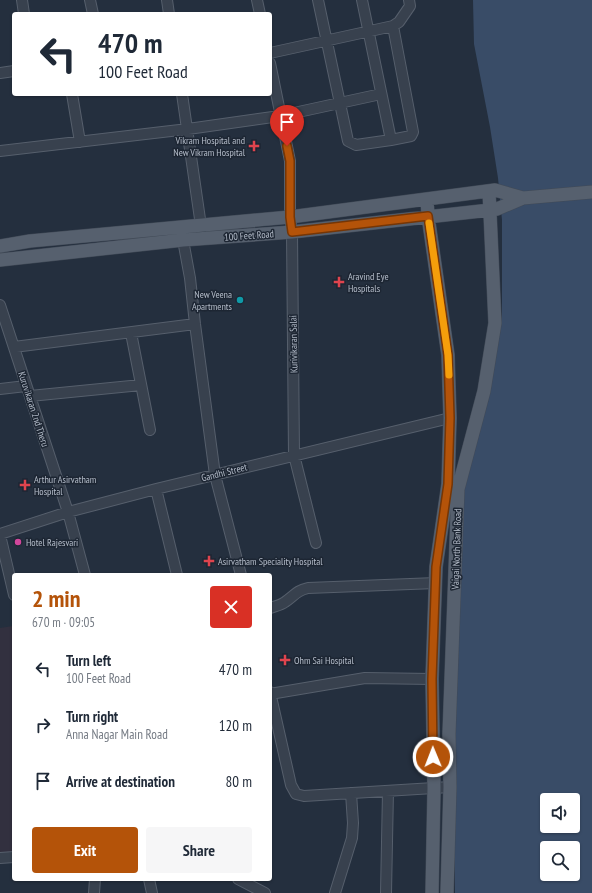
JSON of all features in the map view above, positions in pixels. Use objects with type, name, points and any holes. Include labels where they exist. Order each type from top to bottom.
[{"type":"main road","name":"100 Feet Road","points":[[0,260],[184,234],[201,226],[290,217],[492,190]]},
{"type":"main road","points":[[492,190],[523,198],[592,192]]},
{"type":"main road","name":"Vaigai North Bank Road","points":[[447,893],[450,787],[449,726],[458,489],[484,392],[495,323],[494,210],[492,190]]},
{"type":"main road","name":"100 Feet Road","points":[[0,246],[30,241],[184,234],[201,239],[292,232],[494,210],[523,198]]},
{"type":"main road","name":"Vaigai North Bank Road","points":[[426,199],[448,355],[450,418],[448,484],[436,567],[432,679],[434,788],[432,893]]},
{"type":"street","points":[[22,0],[24,12]]},
{"type":"street","points":[[90,0],[93,12]]},
{"type":"street","points":[[167,0],[169,12]]},
{"type":"street","points":[[257,0],[260,12]]},
{"type":"street","points":[[318,0],[348,142],[356,145],[411,136],[413,132],[394,26]]},
{"type":"street","points":[[362,0],[391,140]]},
{"type":"street","points":[[272,53],[394,26],[399,22],[410,6],[409,0]]},
{"type":"street","points":[[0,73],[12,71]]},
{"type":"street","name":"Kurivikaran Salai","points":[[272,74],[290,161],[294,455],[316,543]]},
{"type":"street","points":[[0,151],[188,129],[280,116],[381,94]]},
{"type":"street","points":[[72,96],[80,142]]},
{"type":"street","points":[[182,96],[201,226],[201,239]]},
{"type":"street","points":[[184,234],[215,474],[240,573]]},
{"type":"street","name":"Kuruvikaran 2nd Theru","points":[[0,305],[68,512],[84,573]]},
{"type":"street","points":[[14,347],[195,324]]},
{"type":"street","points":[[131,333],[150,430]]},
{"type":"street","points":[[30,396],[141,385]]},
{"type":"street","points":[[0,389],[26,386]]},
{"type":"street","name":"Gandhi Street","points":[[0,535],[68,512],[156,489],[450,418]]},
{"type":"street","points":[[156,489],[177,573]]},
{"type":"street","points":[[0,535],[12,586]]},
{"type":"street","points":[[272,608],[279,606],[300,590],[308,588],[436,583]]},
{"type":"street","points":[[272,693],[365,678],[432,679]]},
{"type":"street","points":[[272,702],[291,785],[296,794],[304,796],[450,787]]},
{"type":"street","points":[[272,745],[281,744]]},
{"type":"street","points":[[386,893],[388,791]]},
{"type":"street","points":[[335,893],[352,838],[351,793]]},
{"type":"street","points":[[0,858],[12,857]]},
{"type":"street","points":[[94,893],[96,881]]},
{"type":"street","points":[[149,881],[152,893]]},
{"type":"street","points":[[242,881],[265,893]]},
{"type":"shaded area","points":[[12,626],[12,851],[0,854],[0,628]]},
{"type":"water","points":[[473,0],[592,0],[592,893],[455,893],[454,780],[461,519],[466,475],[493,374],[502,316],[502,220],[498,178],[474,44]]},
{"type":"slow traffic","points":[[429,223],[448,355],[449,375]]},
{"type":"place","name":"Vikram Hospital and New Vikram Hospital","points":[[254,146]]},
{"type":"place","name":"Aravind Eye Hospitals","points":[[339,282]]},
{"type":"place","name":"New Veena Apartments","points":[[240,300]]},
{"type":"place","name":"Arthur Asirvatham Hospital","points":[[25,485]]},
{"type":"place","name":"Hotel Rajesvari","points":[[18,542]]},
{"type":"place","name":"Asirvatham Speciality Hospital","points":[[209,561]]},
{"type":"place","name":"Ohm Sai Hospital","points":[[285,660]]},
{"type":"route","points":[[287,146],[290,161],[290,217],[292,232],[428,216],[448,355],[450,418],[448,484],[436,567],[432,679],[433,757]]}]
